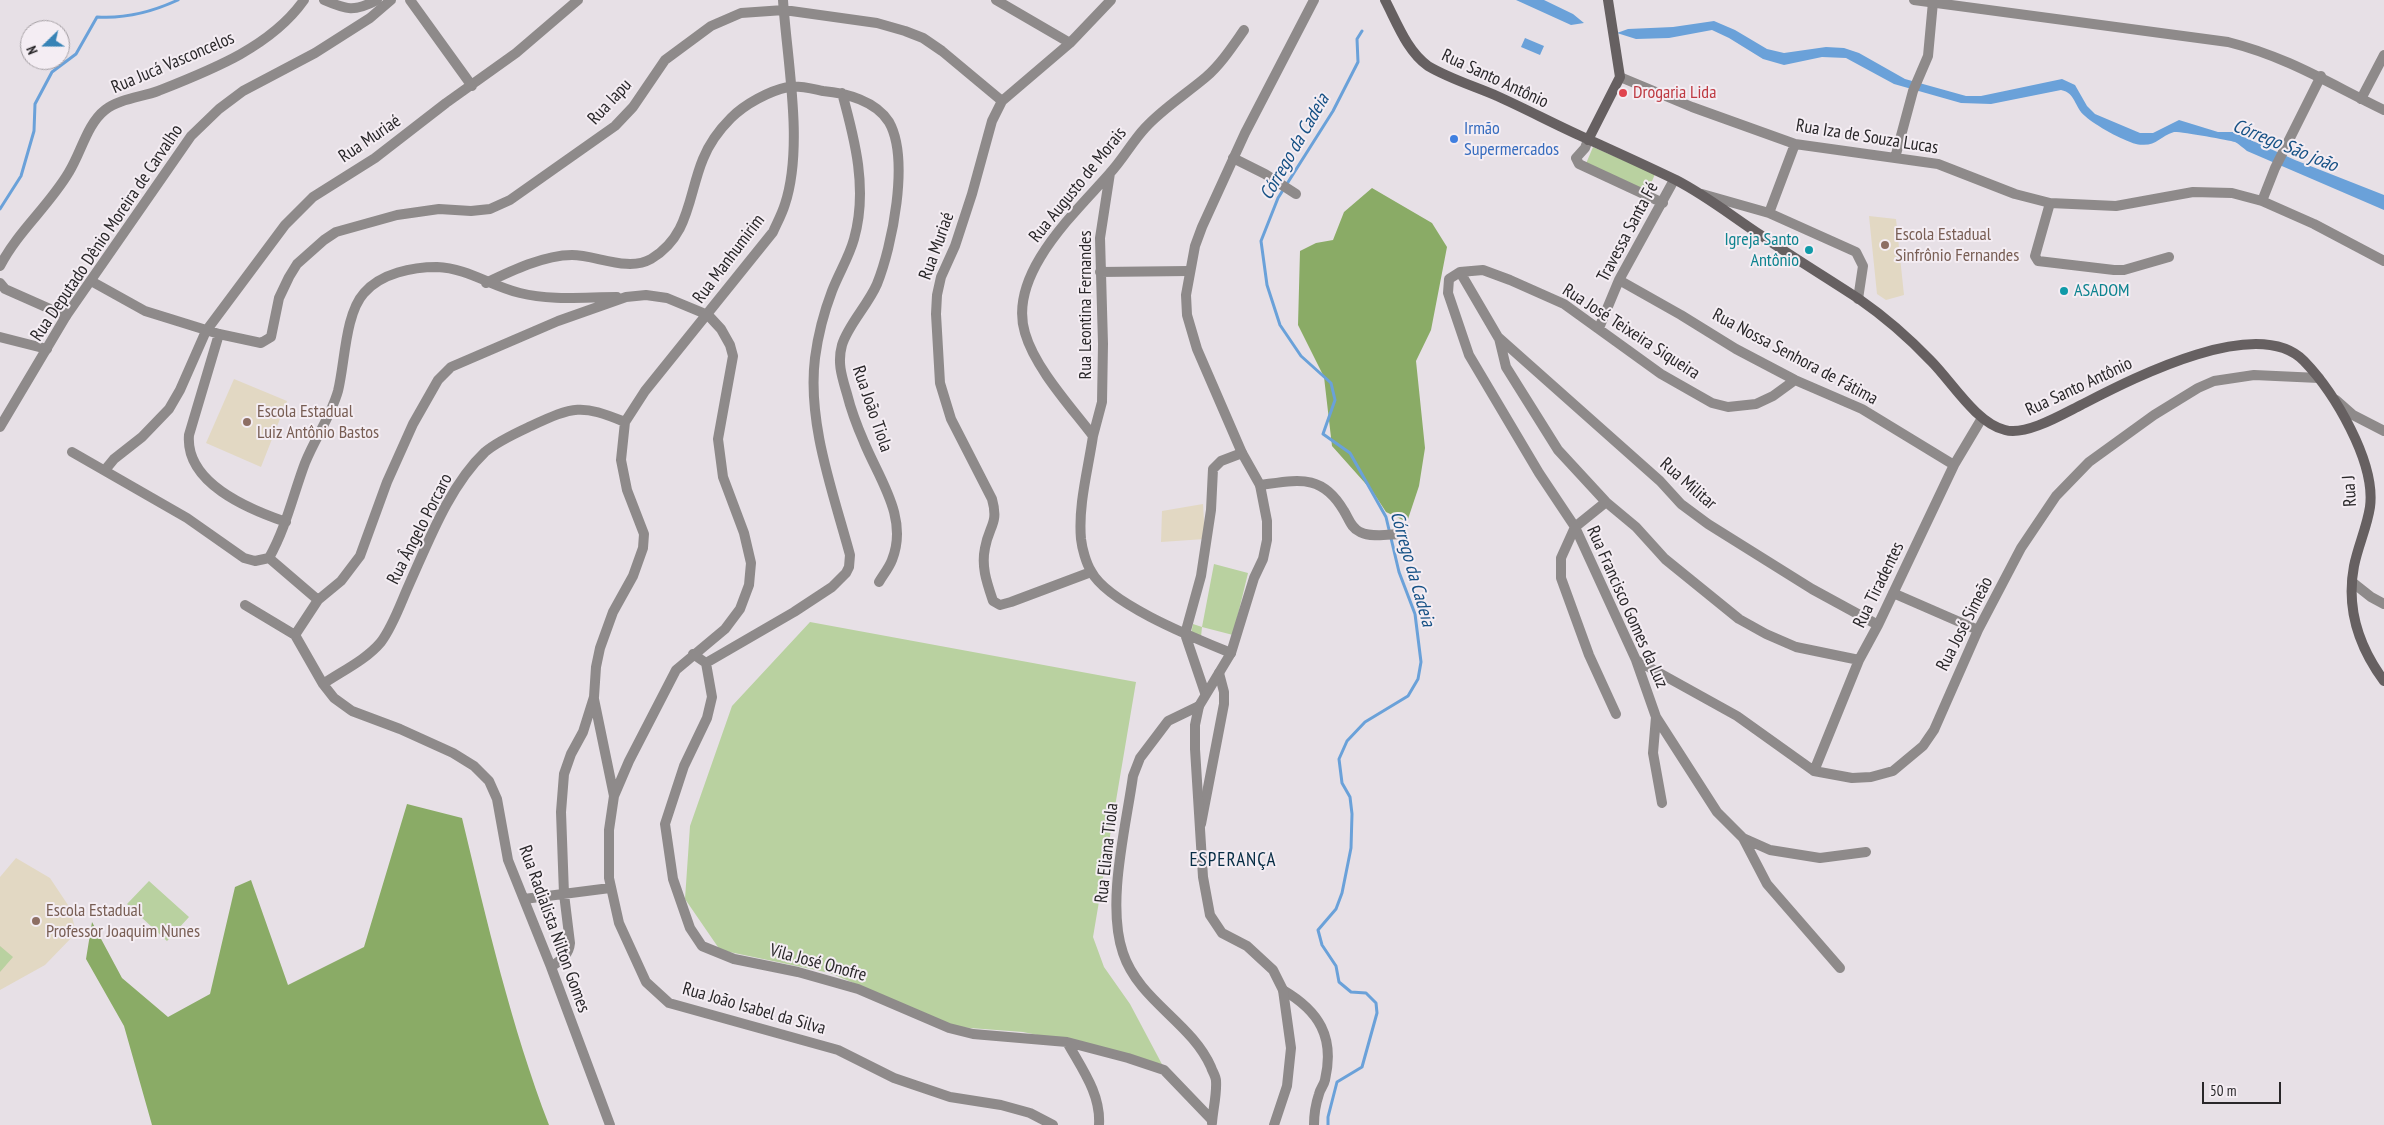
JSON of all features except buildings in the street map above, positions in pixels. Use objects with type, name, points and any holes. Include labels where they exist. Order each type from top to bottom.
[{"type":"main road","name":"Rua Santo Antônio","points":[[1385,0],[1409,45],[1428,66],[1702,194],[1897,327],[1932,362],[1982,418],[2006,431],[2027,429],[2173,363],[2238,345],[2262,344],[2290,350],[2302,358],[2319,378]]},
{"type":"main road","points":[[1588,140],[1620,77],[1608,0]]},
{"type":"main road","name":"Rua J","points":[[2319,378],[2336,400],[2365,464],[2370,486],[2370,506],[2352,582],[2353,615],[2361,642],[2373,666],[2384,681]]},
{"type":"street","name":"Rua Jucá Vasconcelos","points":[[0,266],[22,231],[56,195],[71,170],[95,120],[105,110],[216,66],[256,45],[277,31],[294,14],[304,0]]},
{"type":"street","points":[[324,0],[350,10],[358,9],[378,0]]},
{"type":"street","name":"Rua Deputado Dênio Moreira de Carvalho","points":[[0,427],[66,316],[180,152],[209,118],[243,91],[315,53],[370,18],[391,0]]},
{"type":"street","points":[[410,0],[472,86]]},
{"type":"street","name":"Rua Muriaé","points":[[105,470],[114,459],[142,437],[169,409],[180,390],[206,331],[285,226],[313,197],[375,158],[446,103],[472,86],[558,20],[578,0]]},
{"type":"street","points":[[996,0],[1070,43]]},
{"type":"street","name":"Rua Muriaé","points":[[1091,572],[1011,602],[1000,605],[993,601],[985,579],[983,562],[985,547],[996,520],[996,512],[992,499],[951,419],[940,383],[936,314],[937,295],[941,277],[955,246],[972,194],[992,121],[1002,101],[1070,43],[1111,0]]},
{"type":"street","points":[[1274,1125],[1288,1086],[1291,1048],[1282,990],[1273,970],[1247,946],[1222,933],[1210,915],[1203,877],[1195,749],[1195,726],[1199,706],[1205,693],[1231,653],[1254,578],[1263,559],[1267,540],[1267,521],[1260,485],[1242,454],[1197,349],[1187,315],[1189,271],[1197,239],[1233,158],[1314,0]]},
{"type":"street","points":[[1914,0],[2228,42],[2276,56],[2321,76],[2384,110]]},
{"type":"street","points":[[1894,158],[1915,86],[1930,44],[1933,2]]},
{"type":"street","name":"Rua Manhumirim","points":[[625,422],[645,391],[773,232],[786,203],[792,167],[794,130],[783,5]]},
{"type":"street","name":"Rua Iapu","points":[[218,334],[261,343],[268,340],[272,332],[279,298],[297,264],[336,232],[421,210],[490,209],[510,200],[614,126],[633,107],[665,60],[711,26],[741,13],[783,5],[877,23],[923,38],[1002,101]]},
{"type":"street","name":"Rua Augusto de Morais","points":[[1093,436],[1040,363],[1025,332],[1022,312],[1029,283],[1039,259],[1056,233],[1110,173],[1146,127],[1207,76],[1228,54],[1244,30]]},
{"type":"street","points":[[2361,99],[2384,55]]},
{"type":"street","points":[[2262,200],[2275,168],[2321,76]]},
{"type":"street","name":"Rua Iza de Souza Lucas","points":[[1620,77],[1692,107],[1795,144],[1938,164],[2015,194],[2050,203],[2116,206],[2193,192],[2232,193],[2262,200],[2314,224],[2384,261]]},
{"type":"street","points":[[486,283],[530,265],[570,255],[635,264],[653,258],[670,241],[688,212],[703,159],[716,135],[733,116],[749,104],[790,86]]},
{"type":"street","name":"Rua João Tiola","points":[[790,86],[842,93],[876,108],[888,121],[896,140],[898,164],[893,231],[876,285],[843,341],[839,357],[840,370],[849,401],[864,442],[888,492],[894,513],[897,532],[892,559],[879,582]]},
{"type":"street","points":[[693,654],[706,663],[794,612],[832,587],[846,573],[849,567],[850,555],[814,404],[815,357],[822,323],[832,292],[849,255],[858,221],[860,189],[857,150],[842,93]]},
{"type":"street","points":[[1588,140],[1585,148],[1576,158],[1579,164],[1663,203]]},
{"type":"street","points":[[1769,213],[1795,144]]},
{"type":"street","points":[[1233,158],[1266,174],[1292,192]]},
{"type":"street","name":"Rua Leontina Fernandes","points":[[1093,436],[1102,402],[1103,344],[1100,238],[1110,173]]},
{"type":"street","name":"Travessa Santa Fé","points":[[1599,328],[1619,280],[1674,180]]},
{"type":"street","name":"Rua Santo Antônio","points":[[1702,194],[1769,213],[1856,252],[1863,266],[1858,299]]},
{"type":"street","points":[[2050,203],[2035,256],[2038,261],[2124,270],[2169,257]]},
{"type":"street","points":[[269,558],[286,522],[307,459],[338,392],[352,321],[363,293],[376,282],[392,274],[436,267],[466,273],[486,283],[521,294],[546,298],[646,295],[667,298],[708,315]]},
{"type":"street","name":"Rua José Teixeira Siqueira","points":[[1460,272],[1483,270],[1564,304],[1661,374],[1712,403],[1728,407],[1756,404],[1773,396],[1795,380]]},
{"type":"street","points":[[1100,272],[1189,271]]},
{"type":"street","points":[[1460,272],[1498,337],[1506,367],[1530,408],[1558,450],[1606,502],[1636,527],[1665,558],[1739,619],[1796,647],[1859,660]]},
{"type":"street","name":"Rua Francisco Gomes da Luz","points":[[1460,272],[1449,279],[1448,293],[1469,355],[1539,473],[1575,527],[1636,660],[1656,717],[1717,812],[1743,838],[1770,850],[1820,858],[1866,852]]},
{"type":"street","name":"Rua Nossa Senhora de Fátima","points":[[1619,280],[1681,314],[1736,350],[1795,380],[1862,409],[1954,465]]},
{"type":"street","points":[[91,281],[145,311],[218,334],[189,435],[189,451],[195,464],[209,480],[234,501],[257,512],[286,522]]},
{"type":"street","points":[[0,283],[5,288],[66,316]]},
{"type":"street","points":[[244,605],[295,635],[318,600],[341,581],[360,556],[387,482],[414,424],[438,380],[452,367],[472,357],[558,321],[626,297]]},
{"type":"street","name":"Rua João Isabel da Silva","points":[[708,315],[721,329],[730,345],[733,356],[718,439],[723,477],[744,533],[751,563],[749,585],[740,609],[724,629],[676,670],[628,761],[614,796],[609,830],[610,888],[619,923],[646,982],[670,1003],[838,1050],[894,1078],[950,1097],[1001,1105],[1030,1113],[1053,1125]]},
{"type":"street","points":[[0,337],[47,349]]},
{"type":"street","name":"Rua Militar","points":[[1498,337],[1646,469],[1681,504],[1812,589],[1878,625]]},
{"type":"street","name":"Rua José Simeão","points":[[1636,660],[1737,716],[1814,771],[1852,778],[1870,777],[1893,771],[1923,746],[1934,730],[1978,630],[2021,548],[2056,496],[2089,462],[2154,415],[2198,388],[2214,381],[2254,375],[2319,378]]},
{"type":"street","points":[[2336,400],[2353,415],[2384,431]]},
{"type":"street","name":"Rua Ângelo Porcaro","points":[[322,684],[357,662],[380,642],[394,618],[431,535],[454,493],[470,469],[486,451],[531,426],[562,413],[580,408],[601,412],[625,422]]},
{"type":"street","name":"Rua Tiradentes","points":[[1814,771],[1859,660],[1878,625],[1954,465],[1982,418]]},
{"type":"street","points":[[551,967],[569,951],[570,943],[564,894],[562,812],[564,774],[571,754],[583,732],[594,697],[596,667],[600,648],[613,612],[633,576],[643,548],[644,534],[639,516],[626,490],[621,460],[621,441],[625,422]]},
{"type":"street","points":[[1093,436],[1081,508],[1081,540],[1091,572],[1111,593],[1185,634],[1231,653]]},
{"type":"street","points":[[72,452],[187,518],[244,558],[256,561],[269,558]]},
{"type":"street","points":[[1205,693],[1185,634],[1202,576],[1211,510],[1213,469],[1221,461],[1242,454]]},
{"type":"street","points":[[1260,485],[1299,480],[1311,482],[1328,489],[1357,531],[1368,535],[1398,534]]},
{"type":"street","points":[[1606,502],[1575,527],[1562,558],[1561,578],[1589,655],[1616,714]]},
{"type":"street","points":[[269,558],[318,600]]},
{"type":"street","points":[[2352,582],[2371,598],[2384,604]]},
{"type":"street","points":[[1893,593],[1978,630]]},
{"type":"street","name":"Rua Radialista Nilton Gomes","points":[[295,635],[322,684],[334,698],[352,711],[400,729],[453,753],[474,766],[489,781],[497,799],[508,860],[551,967],[610,1125]]},
{"type":"street","name":"Vila José Onofre","points":[[706,663],[712,697],[707,718],[684,766],[665,824],[673,879],[690,928],[695,939],[702,946],[734,959],[798,972],[858,989],[957,1030],[973,1034],[1068,1042],[1114,1053],[1164,1070],[1212,1123]]},
{"type":"street","points":[[1201,826],[1224,704],[1224,692],[1219,673]]},
{"type":"street","points":[[594,697],[614,796]]},
{"type":"street","name":"Rua Eliana Tiola","points":[[1199,706],[1168,721],[1140,758],[1133,776],[1116,895],[1117,929],[1123,954],[1138,983],[1192,1036],[1206,1056],[1216,1080],[1212,1123]]},
{"type":"street","points":[[1656,717],[1653,753],[1662,803]]},
{"type":"street","points":[[1743,838],[1767,884],[1840,968]]},
{"type":"street","points":[[524,899],[610,888]]},
{"type":"street","points":[[1282,990],[1312,1010],[1322,1029],[1328,1054],[1325,1082],[1318,1095],[1314,1125]]},
{"type":"street","points":[[1068,1042],[1094,1091],[1099,1112],[1099,1125]]},
{"type":"shaded area","name":"Escola Estadual Sinfrônio Fernandes","points":[[1869,216],[1896,219],[1904,295],[1886,300],[1877,294]]},
{"type":"shaded area","name":"Escola Estadual Luiz Antônio Bastos","points":[[234,379],[287,401],[261,467],[206,443]]},
{"type":"shaded area","points":[[1203,504],[1205,539],[1161,542],[1162,511]]},
{"type":"shaded area","name":"Escola Estadual Professor Joaquim Nunes","points":[[16,858],[50,878],[70,908],[76,933],[45,965],[0,990],[0,877]]},
{"type":"green space","points":[[1593,147],[1655,174],[1647,193],[1585,166]]},
{"type":"green space","points":[[1372,188],[1432,223],[1447,247],[1431,330],[1416,361],[1425,448],[1419,486],[1407,522],[1386,512],[1373,492],[1332,446],[1324,377],[1298,325],[1300,251],[1316,243],[1333,240],[1344,212]]},
{"type":"green space","points":[[1214,564],[1248,573],[1233,635],[1202,627]]},
{"type":"green space","points":[[810,622],[1136,682],[1093,937],[1104,967],[1130,1004],[1164,1068],[1109,1050],[1023,1032],[957,1027],[830,973],[720,950],[685,899],[690,826],[732,706]]},
{"type":"green space","points":[[1193,624],[1202,627],[1201,637],[1191,634]]},
{"type":"green space","points":[[407,804],[462,818],[490,935],[511,1012],[549,1125],[152,1125],[124,1026],[86,959],[92,922],[122,978],[168,1017],[210,994],[235,887],[251,880],[288,985],[364,947]]},
{"type":"green space","points":[[149,881],[189,917],[167,941],[127,904]]},
{"type":"green space","points":[[0,946],[13,957],[0,972]]},
{"type":"water","points":[[1516,0],[1544,0],[1573,14],[1584,23],[1571,25]]},
{"type":"water","points":[[1714,21],[1735,30],[1767,49],[1784,53],[1826,47],[1844,48],[1859,53],[1905,79],[1966,96],[1981,96],[2062,79],[2075,85],[2087,106],[2095,114],[2140,133],[2153,133],[2179,120],[2218,132],[2233,132],[2295,160],[2384,195],[2384,210],[2247,151],[2235,142],[2174,132],[2148,145],[2130,142],[2090,120],[2081,112],[2070,94],[2061,90],[1991,104],[1961,103],[1894,84],[1846,58],[1822,57],[1784,65],[1763,59],[1712,30],[1669,38],[1636,39],[1617,33],[1628,29],[1673,27]]},
{"type":"water","points":[[1525,38],[1544,46],[1540,55],[1521,47]]},
{"type":"waterway","points":[[0,209],[21,176],[34,131],[35,104],[52,72],[76,54],[97,17],[139,14],[178,0]]},
{"type":"waterway","name":"Córrego da Cadeia","points":[[1328,1125],[1328,1117],[1337,1082],[1362,1067],[1377,1013],[1376,1003],[1366,993],[1351,992],[1339,982],[1336,966],[1322,945],[1318,930],[1336,909],[1342,893],[1351,848],[1352,814],[1350,797],[1342,783],[1339,759],[1347,741],[1365,722],[1408,696],[1418,679],[1421,662],[1415,614],[1399,572],[1386,517],[1350,453],[1323,434],[1335,400],[1331,383],[1301,356],[1280,325],[1267,285],[1261,241],[1278,198],[1333,111],[1358,62],[1357,39],[1362,31]]},
{"type":"place","name":"Drogaria Lida","points":[[1623,93]]},
{"type":"place","name":"Irmão Supermercados","points":[[1454,139]]},
{"type":"place","name":"Escola Estadual Sinfrônio Fernandes","points":[[1885,245]]},
{"type":"place","name":"Igreja Santo Antônio","points":[[1809,250]]},
{"type":"place","name":"ASADOM","points":[[2064,291]]},
{"type":"place","name":"Escola Estadual Luiz Antônio Bastos","points":[[247,422]]},
{"type":"place","name":"Escola Estadual Professor Joaquim Nunes","points":[[36,921]]},
{"type":"district","name":"ESPERANÇA","points":[[1233,861]]},
{"type":"water label","name":"Córrego São joão","points":[[2285,146]]}]
